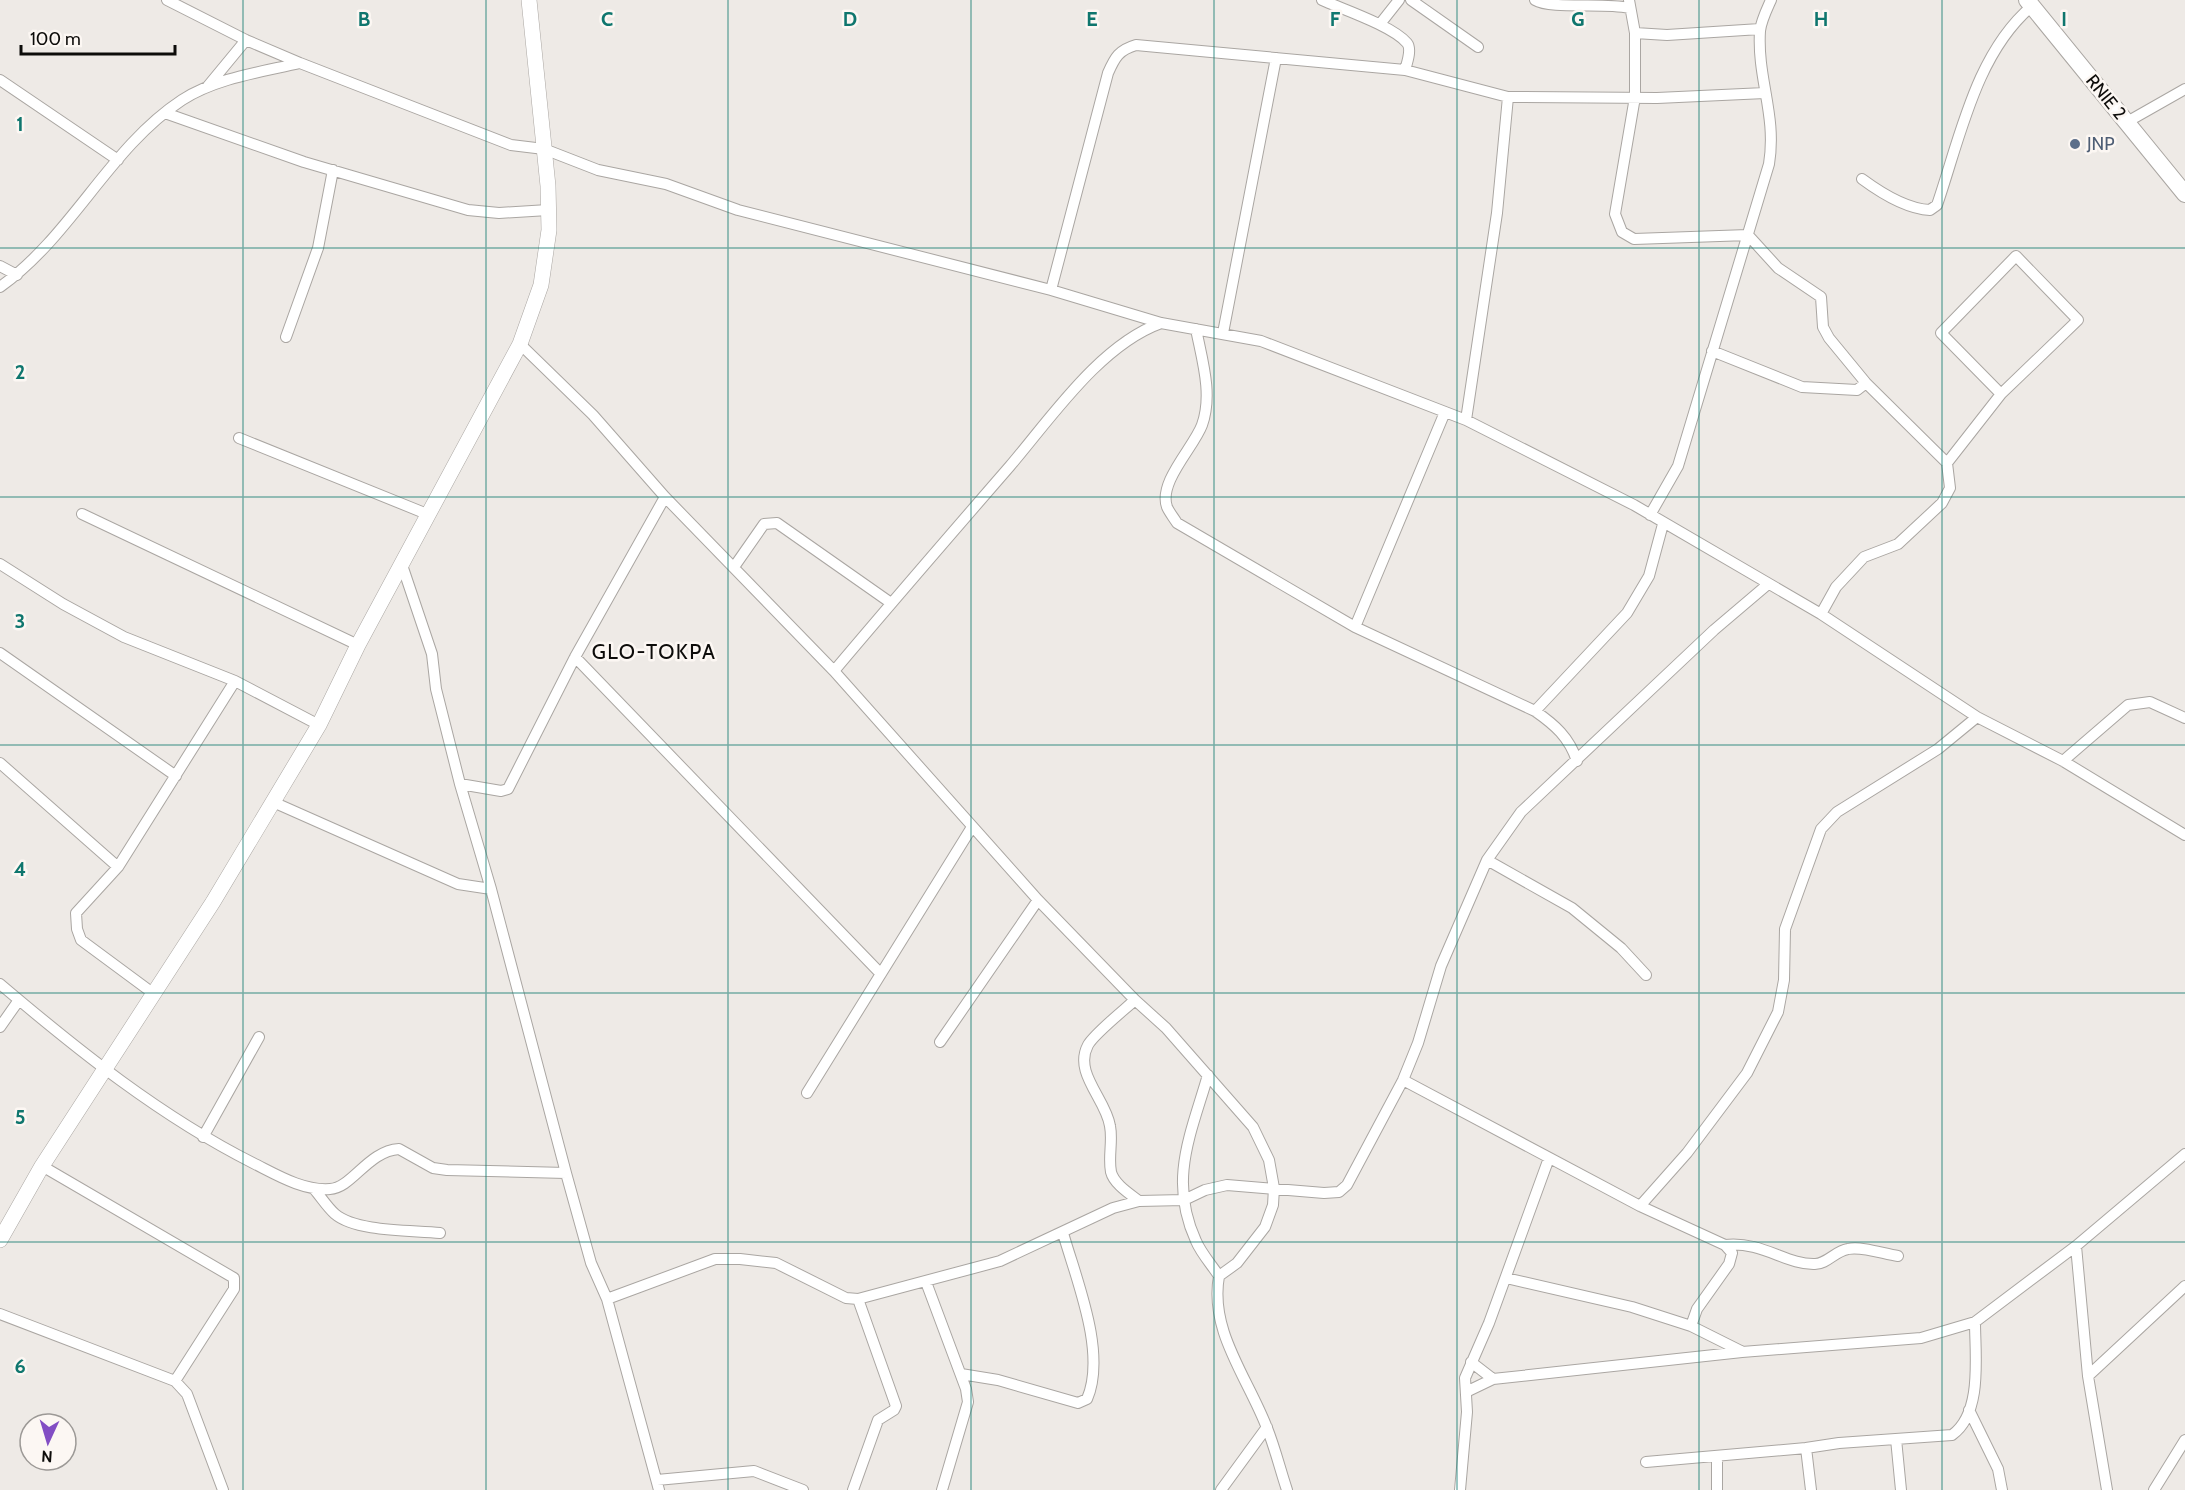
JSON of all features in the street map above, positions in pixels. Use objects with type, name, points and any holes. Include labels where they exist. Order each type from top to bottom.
[{"type":"highway","name":"RNIE 2","points":[[2030,3],[2185,193]]},
{"type":"main road","points":[[0,1240],[42,1166],[154,994],[319,725],[427,514],[520,344],[541,285],[549,230],[544,149],[529,0]]},
{"type":"street","points":[[167,0],[246,40],[300,63],[511,145],[544,149],[598,170],[666,184],[785,224],[1051,290],[1161,323],[1261,341],[1466,420],[1650,515],[1767,585],[1821,614],[1977,717],[1995,724],[2062,761],[2185,835]]},
{"type":"street","points":[[1322,0],[1380,24],[1407,42],[1409,49],[1405,70]]},
{"type":"street","points":[[1380,24],[1399,0]]},
{"type":"street","points":[[1411,0],[1478,47]]},
{"type":"street","points":[[1535,0],[1542,5],[1556,6],[1629,4],[1635,33],[1635,97],[1615,214],[1622,232],[1634,239],[1748,235],[1778,268],[1821,297],[1823,327],[1829,339],[1866,383],[1947,463],[1950,488],[1942,503],[1898,544],[1864,557],[1836,586],[1821,614]]},
{"type":"street","points":[[1650,515],[1678,466],[1769,164],[1772,119],[1761,80],[1760,28],[1771,0]]},
{"type":"street","points":[[1862,179],[1878,191],[1921,210],[1930,210],[1937,205],[1992,52],[2030,3]]},
{"type":"street","points":[[1635,33],[1667,34],[1760,28]]},
{"type":"street","points":[[207,86],[246,40]]},
{"type":"street","points":[[1051,290],[1108,73],[1116,55],[1124,48],[1136,45],[1405,70],[1508,97],[1635,97],[1765,93]]},
{"type":"street","points":[[1223,333],[1276,58]]},
{"type":"street","points":[[0,287],[17,275],[45,247],[118,160],[183,99],[207,86],[300,63]]},
{"type":"street","points":[[0,80],[118,160]]},
{"type":"street","points":[[2127,122],[2185,89]]},
{"type":"street","points":[[1466,420],[1497,213],[1508,97]]},
{"type":"street","points":[[165,114],[333,170],[476,212],[548,210]]},
{"type":"street","points":[[286,337],[318,248],[333,170]]},
{"type":"street","points":[[1947,463],[2001,394],[2079,320],[2016,256],[1941,333],[2001,394]]},
{"type":"street","points":[[0,266],[17,275]]},
{"type":"street","points":[[834,671],[1066,400],[1107,357],[1131,337],[1161,323]]},
{"type":"street","points":[[1196,329],[1208,391],[1202,425],[1165,496],[1167,508],[1177,523],[1355,627],[1535,711],[1557,727],[1571,744],[1577,761]]},
{"type":"street","points":[[520,344],[593,415],[665,497],[834,671],[1038,900],[1135,1000],[1166,1028],[1253,1127],[1269,1160],[1274,1188],[1273,1205],[1265,1227],[1237,1263],[1219,1275],[1215,1295],[1229,1351],[1267,1427],[1287,1490]]},
{"type":"street","points":[[1712,351],[1802,387],[1857,390],[1866,383]]},
{"type":"street","points":[[1355,627],[1445,412]]},
{"type":"street","points":[[239,438],[427,514]]},
{"type":"street","points":[[460,784],[501,791],[508,789],[575,657],[665,497]]},
{"type":"street","points":[[82,514],[358,645]]},
{"type":"street","points":[[734,567],[764,524],[777,523],[891,603]]},
{"type":"street","points":[[1535,711],[1627,613],[1649,576],[1663,524]]},
{"type":"street","points":[[0,564],[115,632],[150,649],[235,681],[319,725]]},
{"type":"street","points":[[402,565],[432,654],[436,689],[460,784],[491,889],[591,1263],[607,1299],[658,1485],[754,1471],[803,1490]]},
{"type":"street","points":[[607,1299],[715,1259],[740,1258],[776,1263],[846,1298],[858,1299],[1000,1261],[1113,1208],[1139,1202],[1184,1200],[1205,1190],[1227,1185],[1324,1193],[1339,1192],[1347,1185],[1403,1080],[1442,966],[1487,860],[1521,812],[1699,644],[1767,585]]},
{"type":"street","points":[[0,653],[176,776]]},
{"type":"street","points":[[575,657],[881,974]]},
{"type":"street","points":[[154,994],[81,940],[77,929],[76,913],[118,867],[235,681]]},
{"type":"street","points":[[2062,761],[2128,705],[2150,702],[2185,718]]},
{"type":"street","points":[[1640,1206],[1687,1153],[1747,1073],[1778,1012],[1784,980],[1785,929],[1821,829],[1837,812],[1938,749],[1977,717]]},
{"type":"street","points":[[0,764],[118,867]]},
{"type":"street","points":[[273,802],[458,884],[491,889]]},
{"type":"street","points":[[807,1093],[972,827]]},
{"type":"street","points":[[1487,860],[1572,908],[1621,948],[1646,975]]},
{"type":"street","points":[[940,1042],[1038,900]]},
{"type":"street","points":[[0,984],[104,1070],[203,1137],[287,1180],[314,1189],[333,1189],[380,1153],[399,1149],[433,1168],[566,1173]]},
{"type":"street","points":[[0,1027],[19,1000]]},
{"type":"street","points":[[1135,1000],[1088,1045],[1085,1061],[1086,1075],[1107,1113],[1110,1126],[1111,1173],[1116,1181],[1139,1202]]},
{"type":"street","points":[[203,1137],[259,1037]]},
{"type":"street","points":[[1208,1075],[1182,1163],[1184,1200],[1196,1241],[1219,1275]]},
{"type":"street","points":[[1403,1080],[1640,1206],[1725,1245],[1732,1253],[1729,1264],[1697,1309],[1692,1326]]},
{"type":"street","points":[[1466,1392],[1493,1379],[1742,1352],[1921,1338],[1976,1322],[2076,1246],[2185,1154]]},
{"type":"street","points":[[1460,1490],[1467,1412],[1466,1378],[1506,1278],[1549,1158]]},
{"type":"street","points":[[42,1166],[234,1278],[234,1288],[175,1381]]},
{"type":"street","points":[[314,1189],[334,1213],[351,1222],[440,1233]]},
{"type":"street","points":[[961,1374],[998,1380],[1078,1403],[1088,1399],[1093,1386],[1092,1340],[1063,1233]]},
{"type":"street","points":[[1725,1245],[1741,1243],[1758,1246],[1813,1265],[1823,1263],[1849,1248],[1898,1256]]},
{"type":"street","points":[[2076,1246],[2088,1376],[2107,1490]]},
{"type":"street","points":[[1506,1278],[1632,1307],[1692,1326],[1742,1352]]},
{"type":"street","points":[[926,1282],[961,1374],[968,1402],[942,1490]]},
{"type":"street","points":[[2088,1376],[2185,1286]]},
{"type":"street","points":[[854,1490],[878,1420],[894,1410],[896,1406],[858,1299]]},
{"type":"street","points":[[0,1314],[175,1381],[187,1394],[223,1490]]},
{"type":"street","points":[[1646,1462],[1717,1458],[1953,1435],[1961,1429],[1969,1410],[1974,1385],[1976,1322]]},
{"type":"street","points":[[1471,1362],[1493,1379]]},
{"type":"street","points":[[1969,1410],[1998,1469],[2002,1490]]},
{"type":"street","points":[[1221,1490],[1267,1427]]},
{"type":"street","points":[[1896,1439],[1901,1490]]},
{"type":"street","points":[[2154,1490],[2185,1440]]},
{"type":"street","points":[[1806,1448],[1811,1490]]},
{"type":"street","points":[[1717,1458],[1717,1490]]},
{"type":"place","name":"JNP","points":[[2075,144]]},
{"type":"district","name":"GLO-TOKPA","points":[[654,652]]}]
